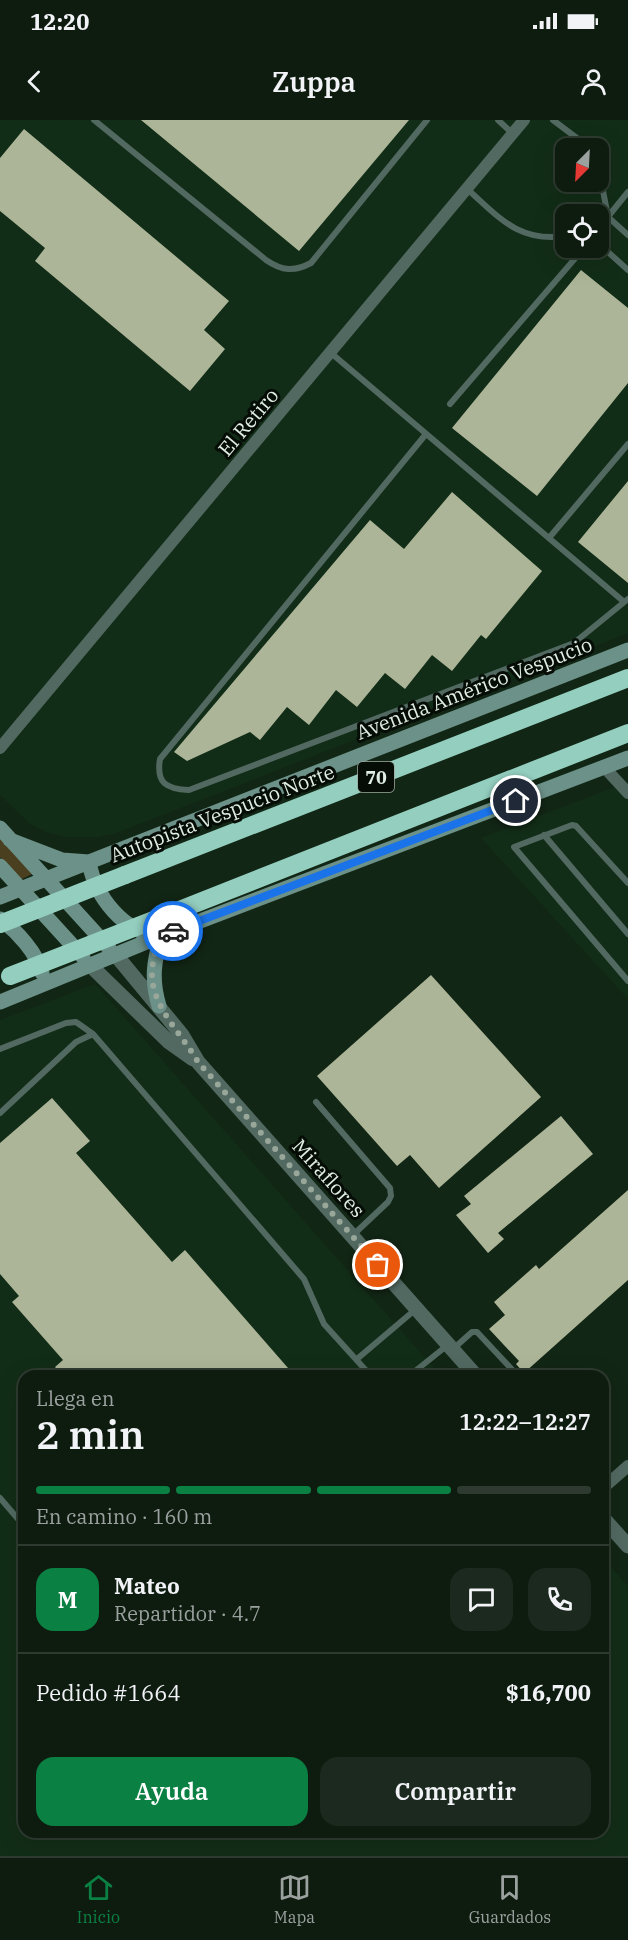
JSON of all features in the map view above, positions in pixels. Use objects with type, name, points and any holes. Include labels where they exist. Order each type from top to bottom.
[{"type":"highway","name":"Autopista Vespucio Norte","points":[[0,924],[628,678]]},
{"type":"highway","points":[[5,978],[628,733]]},
{"type":"main road","name":"Avenida Américo Vespucio","points":[[0,897],[628,650]]},
{"type":"main road","points":[[0,1002],[160,936],[628,758]]},
{"type":"main road","points":[[5,834],[62,860],[89,862],[92,877],[102,897],[125,922],[140,932],[160,936]]},
{"type":"main road","name":"Miraflores","points":[[5,834],[115,954]]},
{"type":"main road","name":"Miraflores","points":[[0,866],[90,965]]},
{"type":"main road","points":[[0,919],[37,958],[42,972],[42,985]]},
{"type":"main road","points":[[159,1005],[152,985],[152,970],[160,936]]},
{"type":"street","name":"El Retiro","points":[[0,748],[524,120]]},
{"type":"street","points":[[604,767],[628,793]]},
{"type":"street","name":"Miraflores","points":[[115,954],[159,1005],[182,1035],[198,1062],[471,1370]]},
{"type":"street","name":"Miraflores","points":[[90,965],[169,1042],[198,1062]]},
{"type":"street","points":[[609,1483],[628,1466]]},
{"type":"street","points":[[609,1525],[628,1546]]},
{"type":"lane","points":[[94,120],[266,260],[277,267],[288,270],[300,269],[311,263],[427,120]]},
{"type":"lane","points":[[498,120],[513,134]]},
{"type":"lane","points":[[553,120],[577,138]]},
{"type":"lane","points":[[466,188],[516,230],[540,238],[555,237]]},
{"type":"lane","points":[[609,216],[628,192]]},
{"type":"lane","points":[[609,218],[628,235]]},
{"type":"lane","points":[[609,253],[628,270]]},
{"type":"lane","points":[[450,404],[575,258]]},
{"type":"lane","points":[[331,353],[549,538],[626,600],[574,643],[189,790],[173,790],[164,783],[158,770],[160,759],[426,434]]},
{"type":"lane","points":[[549,538],[628,444]]},
{"type":"lane","points":[[628,883],[580,828],[572,825],[516,844],[515,850],[628,981]]},
{"type":"lane","points":[[543,835],[628,934]]},
{"type":"lane","points":[[0,1049],[66,1023],[76,1022],[93,1034],[304,1279],[324,1324],[366,1370]]},
{"type":"lane","points":[[0,1113],[76,1042],[93,1034]]},
{"type":"lane","points":[[315,1102],[390,1188],[391,1196],[388,1202],[352,1236]]},
{"type":"lane","points":[[357,1359],[417,1309]]},
{"type":"lane","points":[[418,1370],[472,1332],[477,1332],[512,1370]]},
{"type":"lane","points":[[0,1498],[18,1519]]},
{"type":"shaded area","points":[[0,120],[628,120],[628,633],[114,834],[98,837],[66,837],[46,832],[29,823],[0,795]]},
{"type":"shaded area","points":[[628,782],[628,999],[481,838]]},
{"type":"shaded area","points":[[0,834],[34,873],[20,880],[0,857]]},
{"type":"shaded area","points":[[95,984],[436,1370],[18,1370],[18,1838],[609,1838],[609,1565],[628,1586],[628,1856],[0,1856],[0,1020]]},
{"type":"building","points":[[141,120],[409,120],[299,251]]},
{"type":"building","points":[[24,129],[229,301],[204,330],[225,349],[190,391],[35,261],[45,248],[0,211],[0,158]]},
{"type":"building","points":[[581,270],[628,308],[628,383],[537,496],[452,428]]},
{"type":"building","points":[[628,481],[628,583],[578,542]]},
{"type":"building","points":[[452,492],[542,571],[486,639],[481,635],[452,671],[432,655],[405,689],[385,673],[357,707],[336,690],[309,725],[287,707],[260,740],[250,732],[187,761],[174,752],[370,520],[404,549]]},
{"type":"building","points":[[431,975],[541,1097],[439,1188],[410,1155],[397,1166],[317,1076]]},
{"type":"building","points":[[52,1098],[90,1141],[76,1153],[172,1262],[185,1250],[290,1370],[58,1370],[55,1367],[63,1360],[12,1302],[19,1296],[0,1274],[0,1143]]},
{"type":"building","points":[[561,1116],[593,1154],[498,1233],[504,1239],[488,1253],[456,1215],[471,1204],[464,1196]]},
{"type":"building","points":[[628,1190],[628,1280],[527,1370],[521,1370],[516,1364],[519,1361],[489,1329],[505,1315],[494,1302],[536,1265],[539,1269]]},
{"type":"way so far","points":[[173,931],[160,936],[152,970],[152,985],[159,1005],[182,1035],[198,1062],[378,1265]]},
{"type":"route","points":[[173,931],[516,801]]}]
